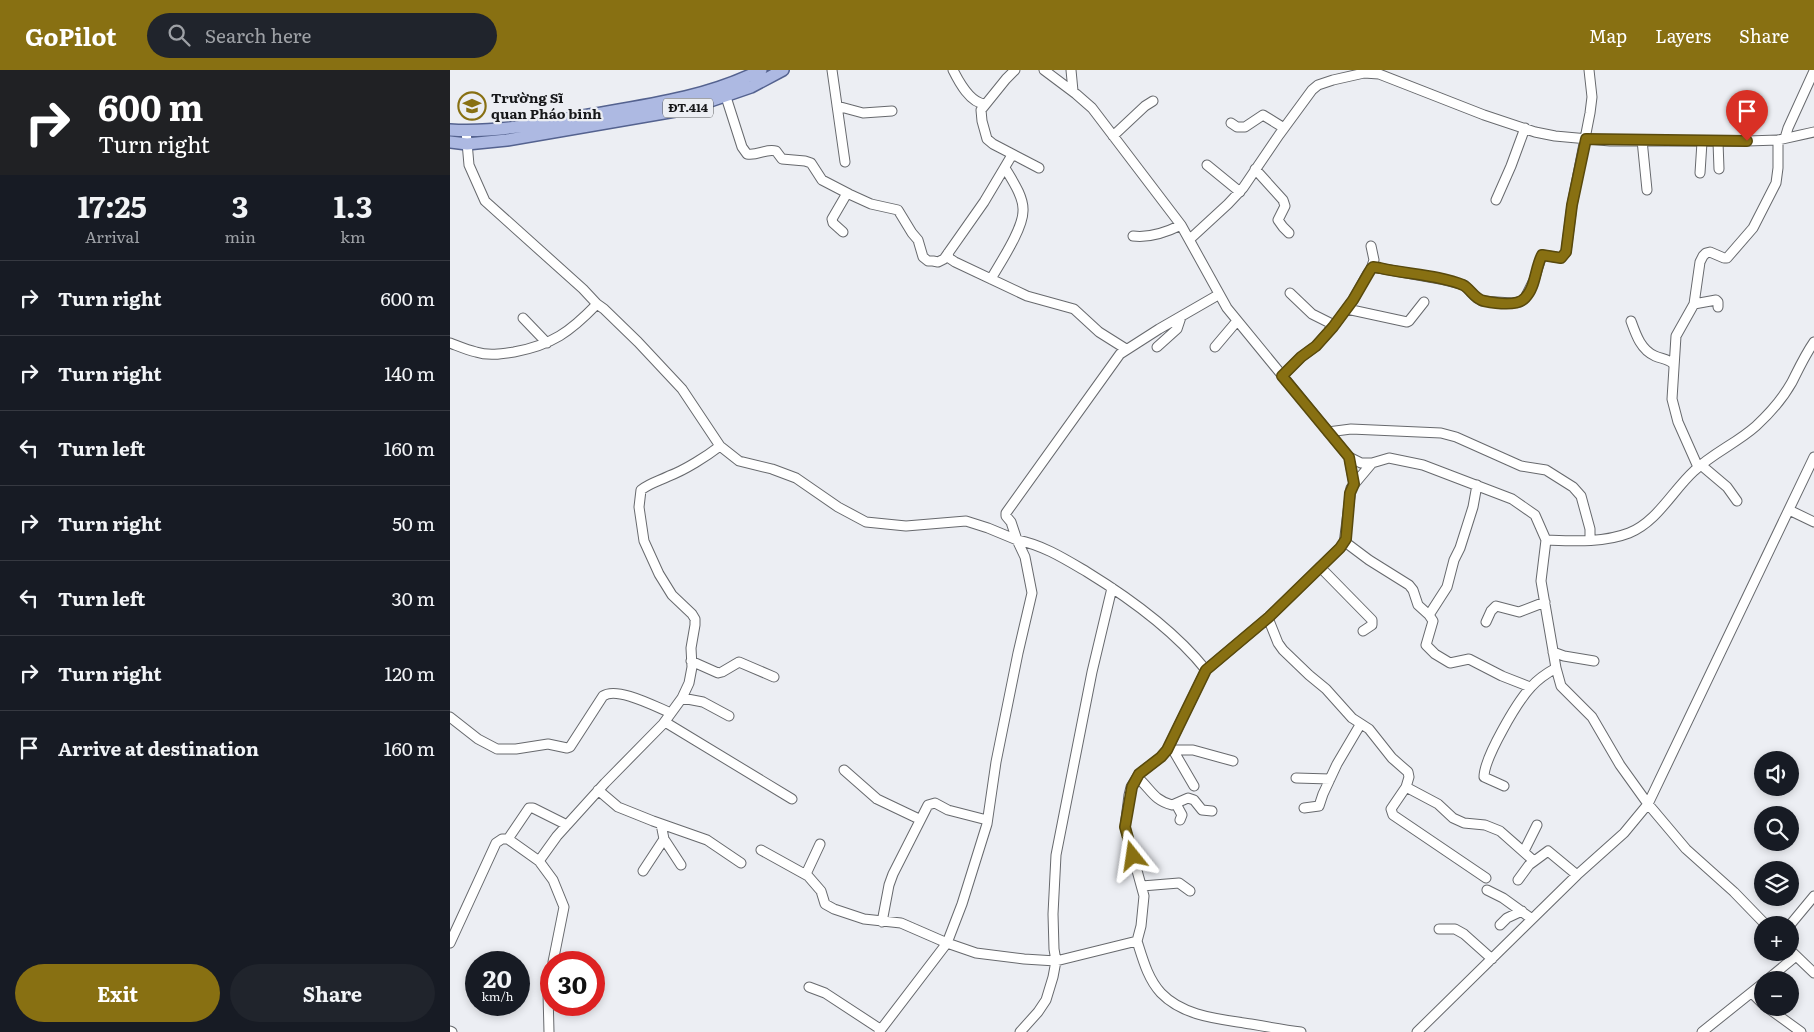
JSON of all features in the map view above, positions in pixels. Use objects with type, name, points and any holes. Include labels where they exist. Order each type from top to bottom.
[{"type":"main road","points":[[450,130],[466,131],[556,122],[686,97],[721,88],[761,70]]},
{"type":"main road","name":"ĐT.414","points":[[467,144],[507,140],[687,109],[751,87],[783,70]]},
{"type":"main road","points":[[450,142],[467,144]]},
{"type":"street","points":[[832,70],[844,162]]},
{"type":"street","points":[[953,70],[958,80],[974,100],[978,104],[985,104]]},
{"type":"street","points":[[1015,70],[981,110],[982,121],[987,140],[1039,168]]},
{"type":"street","points":[[1044,70],[1073,91],[1092,108],[1181,224],[1218,295],[1237,321],[1349,457],[1361,463],[1372,463],[1394,458],[1423,465],[1512,499],[1527,509],[1539,522],[1546,540],[1540,575],[1558,679],[1564,690],[1592,718],[1608,747],[1648,804],[1686,849],[1734,892],[1757,916]]},
{"type":"street","points":[[1071,70],[1073,91]]},
{"type":"street","points":[[1371,269],[1373,267],[1380,268],[1464,285],[1482,301],[1512,303],[1520,302],[1525,298],[1530,290],[1542,255],[1561,258],[1566,252],[1572,205],[1586,139],[1592,97],[1589,70]]},
{"type":"street","points":[[1737,501],[1727,487],[1700,466],[1673,408],[1673,364],[1678,331],[1694,304],[1700,262],[1703,256],[1710,252],[1727,258],[1748,235],[1758,219],[1776,183],[1782,139],[1814,71]]},
{"type":"street","points":[[1190,239],[1240,192],[1312,90],[1318,85],[1333,80],[1364,73],[1381,72],[1484,115],[1555,136],[1586,139],[1718,142],[1782,139],[1814,132]]},
{"type":"street","points":[[726,97],[742,147],[747,154],[754,155],[771,149],[776,151],[782,159],[811,163],[822,180],[871,204],[898,210],[918,240],[923,257],[928,261],[938,262],[944,259],[958,241],[1012,154]]},
{"type":"street","points":[[1113,136],[1152,101]]},
{"type":"street","points":[[837,106],[863,113],[892,111]]},
{"type":"street","points":[[1231,123],[1237,127],[1245,127],[1263,115],[1284,128]]},
{"type":"street","points":[[1496,200],[1525,128]]},
{"type":"street","points":[[466,131],[469,165],[486,201],[638,342],[682,389],[720,446],[739,461],[772,469],[796,478],[838,507],[866,522],[906,526],[966,521],[1051,551],[1112,588],[1164,628],[1206,670]]},
{"type":"street","points":[[1642,140],[1647,190]]},
{"type":"street","points":[[1700,173],[1702,142]]},
{"type":"street","points":[[1718,142],[1719,169]]},
{"type":"street","points":[[1207,165],[1240,192]]},
{"type":"street","points":[[991,279],[1019,227],[1023,211],[1020,196],[1005,168]]},
{"type":"street","points":[[1255,170],[1283,200],[1285,206],[1278,220],[1289,233]]},
{"type":"street","points":[[843,232],[832,223],[832,219],[846,195],[849,194]]},
{"type":"street","points":[[1133,236],[1139,237],[1161,233],[1181,224]]},
{"type":"street","points":[[1282,376],[1301,357],[1316,346],[1347,308],[1371,269],[1374,260],[1371,246]]},
{"type":"street","points":[[948,253],[949,258],[955,262],[1027,296],[1074,308],[1100,332],[1126,349]]},
{"type":"street","points":[[1290,293],[1312,314],[1330,323],[1330,330]]},
{"type":"street","points":[[809,987],[825,993],[880,1031],[946,943],[962,904],[987,820],[1016,662],[1032,593],[1025,557],[1006,513],[1120,354],[1218,295]]},
{"type":"street","points":[[1694,304],[1716,300],[1718,307]]},
{"type":"street","points":[[1347,308],[1407,322],[1424,302]]},
{"type":"street","points":[[450,343],[490,355],[531,349],[562,335],[580,322],[596,304]]},
{"type":"street","points":[[1157,347],[1177,329],[1181,316]]},
{"type":"street","points":[[523,318],[547,343]]},
{"type":"street","points":[[1215,347],[1237,321]]},
{"type":"street","points":[[1631,321],[1643,347],[1649,352],[1671,361],[1673,364]]},
{"type":"street","points":[[1546,540],[1590,540],[1629,533],[1644,525],[1700,466],[1762,420],[1787,390],[1814,342]]},
{"type":"street","points":[[1328,432],[1351,429],[1441,433],[1456,437],[1525,467],[1546,470],[1573,487],[1581,496],[1589,524],[1590,540]]},
{"type":"street","points":[[540,861],[566,825],[665,722],[682,698],[689,683],[695,619],[672,595],[659,574],[644,540],[639,507],[641,490],[649,484],[671,476],[710,454],[720,446]]},
{"type":"street","points":[[1417,1032],[1577,875],[1624,833],[1648,804],[1814,456]]},
{"type":"street","points":[[1349,457],[1354,484]]},
{"type":"street","points":[[1301,1032],[1212,1019],[1174,1003],[1162,994],[1145,968],[1137,941],[1144,896],[1125,827],[1129,795],[1137,777],[1146,767],[1170,750],[1206,670],[1268,618],[1345,542],[1350,493],[1354,484],[1372,463]]},
{"type":"street","points":[[1429,616],[1447,587],[1454,560],[1460,548],[1473,507],[1477,485]]},
{"type":"street","points":[[1789,510],[1814,522]]},
{"type":"street","points":[[1345,542],[1368,560],[1409,585],[1413,590],[1418,605],[1429,616],[1433,624],[1426,645],[1441,659],[1450,663],[1469,659],[1502,676],[1530,687]]},
{"type":"street","points":[[1320,568],[1372,620],[1372,625],[1363,631]]},
{"type":"street","points":[[1021,1031],[1038,1012],[1050,991],[1056,961],[1053,943],[1053,914],[1056,855],[1090,681],[1112,588]]},
{"type":"street","points":[[1486,622],[1491,611],[1496,606],[1519,612],[1545,602]]},
{"type":"street","points":[[1268,618],[1283,650],[1326,689],[1352,718],[1368,729],[1392,758],[1408,772],[1410,777],[1406,787],[1391,809],[1393,815],[1486,878]]},
{"type":"street","points":[[1553,652],[1564,656],[1594,661]]},
{"type":"street","points":[[691,660],[720,673],[739,662],[774,677]]},
{"type":"street","points":[[1504,786],[1484,777],[1495,743],[1530,687],[1556,668]]},
{"type":"street","points":[[450,718],[489,746],[503,750],[548,744],[570,747],[603,696],[609,693],[634,698],[671,714]]},
{"type":"street","points":[[682,698],[703,702],[729,716]]},
{"type":"street","points":[[665,722],[792,799]]},
{"type":"street","points":[[1304,808],[1319,806],[1330,779],[1360,725]]},
{"type":"street","points":[[1170,750],[1193,750],[1234,761]]},
{"type":"street","points":[[1170,750],[1194,786]]},
{"type":"street","points":[[844,770],[881,802],[920,819]]},
{"type":"street","points":[[1137,777],[1157,799],[1172,805],[1188,798],[1194,800],[1202,810],[1212,811]]},
{"type":"street","points":[[1296,778],[1330,779]]},
{"type":"street","points":[[1406,787],[1438,804],[1452,818],[1464,823],[1485,825],[1500,831],[1534,861]]},
{"type":"street","points":[[598,790],[617,806],[707,840],[742,862]]},
{"type":"street","points":[[882,922],[893,874],[928,805],[933,803],[948,810],[987,820]]},
{"type":"street","points":[[1176,804],[1182,815],[1180,820]]},
{"type":"street","points":[[508,839],[531,807],[566,825]]},
{"type":"street","points":[[661,824],[664,839],[681,865]]},
{"type":"street","points":[[1524,851],[1537,825]]},
{"type":"street","points":[[450,943],[496,844],[502,839],[508,839],[540,861],[553,880],[564,907],[555,951]]},
{"type":"street","points":[[644,871],[664,839]]},
{"type":"street","points":[[806,874],[820,844]]},
{"type":"street","points":[[761,850],[806,874],[821,890],[826,905],[864,919],[901,923],[946,943],[976,953],[1056,961],[1137,941]]},
{"type":"street","points":[[1518,880],[1524,870],[1548,851],[1577,875]]},
{"type":"street","points":[[1142,886],[1179,883],[1190,891]]},
{"type":"street","points":[[1486,890],[1503,898],[1532,919]]},
{"type":"street","points":[[1798,916],[1814,896]]},
{"type":"street","points":[[1500,925],[1507,918],[1522,911]]},
{"type":"street","points":[[1439,929],[1455,930],[1464,934],[1492,959]]},
{"type":"street","points":[[1799,959],[1814,973]]},
{"type":"street","points":[[1776,971],[1785,961]]},
{"type":"street","points":[[1702,1032],[1752,993]]},
{"type":"street","points":[[549,1016],[550,1032]]},
{"type":"street","points":[[1779,1016],[1801,1032]]},
{"type":"place","name":"Trường Sĩ quan Pháo binh","points":[[472,106]]},
{"type":"route","points":[[1133,856],[1125,827],[1129,795],[1132,787],[1139,774],[1164,755],[1202,675],[1269,617],[1345,542],[1350,493],[1354,484],[1349,457],[1282,376],[1301,357],[1316,346],[1333,327],[1353,300],[1371,269],[1373,267],[1380,268],[1464,285],[1482,301],[1520,302],[1530,290],[1540,257],[1542,255],[1558,259],[1564,256],[1566,252],[1574,191],[1586,139],[1610,141],[1747,141]]}]
